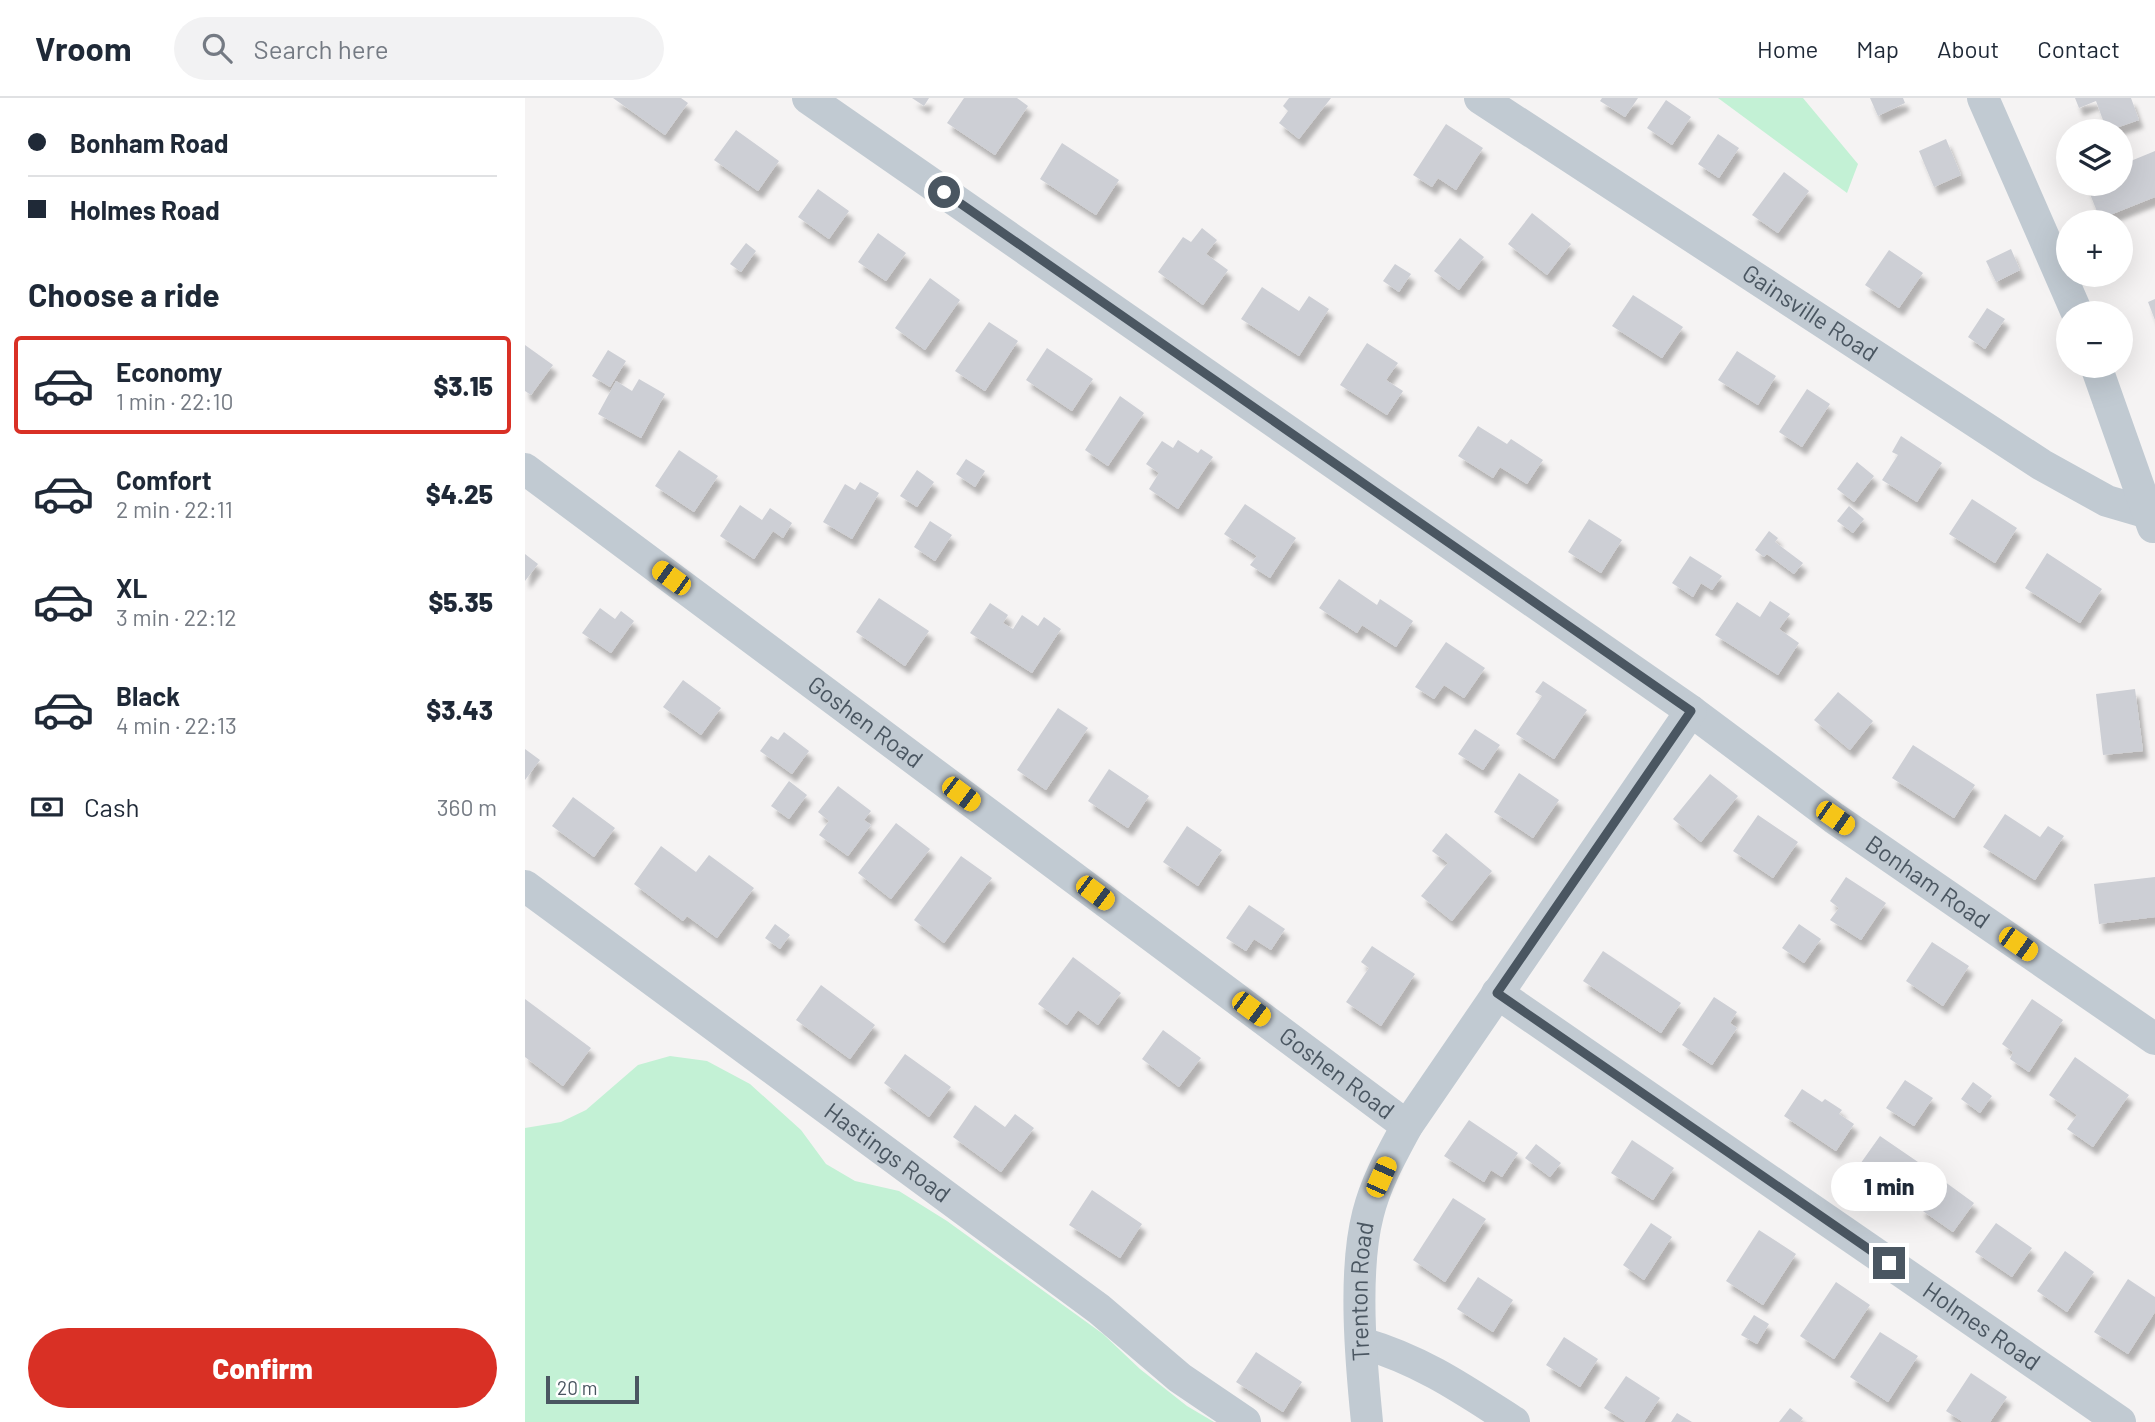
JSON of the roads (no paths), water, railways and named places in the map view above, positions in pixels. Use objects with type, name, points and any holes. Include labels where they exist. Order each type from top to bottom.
[{"type":"street","name":"Bonham Road","points":[[808,98],[1691,711],[1835,818],[2155,1039]]},
{"type":"street","name":"Gainsville Road","points":[[1480,98],[2042,465],[2152,522]]},
{"type":"street","points":[[1983,98],[2072,301]]},
{"type":"street","points":[[2100,378],[2152,522]]},
{"type":"street","name":"Goshen Road","points":[[525,469],[1407,1126]]},
{"type":"street","name":"Trenton Road","points":[[1367,1422],[1362,1343],[1362,1252],[1368,1214],[1381,1177],[1407,1126],[1691,711]]},
{"type":"street","name":"Hastings Road","points":[[525,886],[1099,1309],[1180,1378],[1245,1422]]},
{"type":"street","name":"Holmes Road","points":[[1497,993],[2120,1422]]},
{"type":"street","points":[[1362,1343],[1423,1365],[1514,1422]]}]
